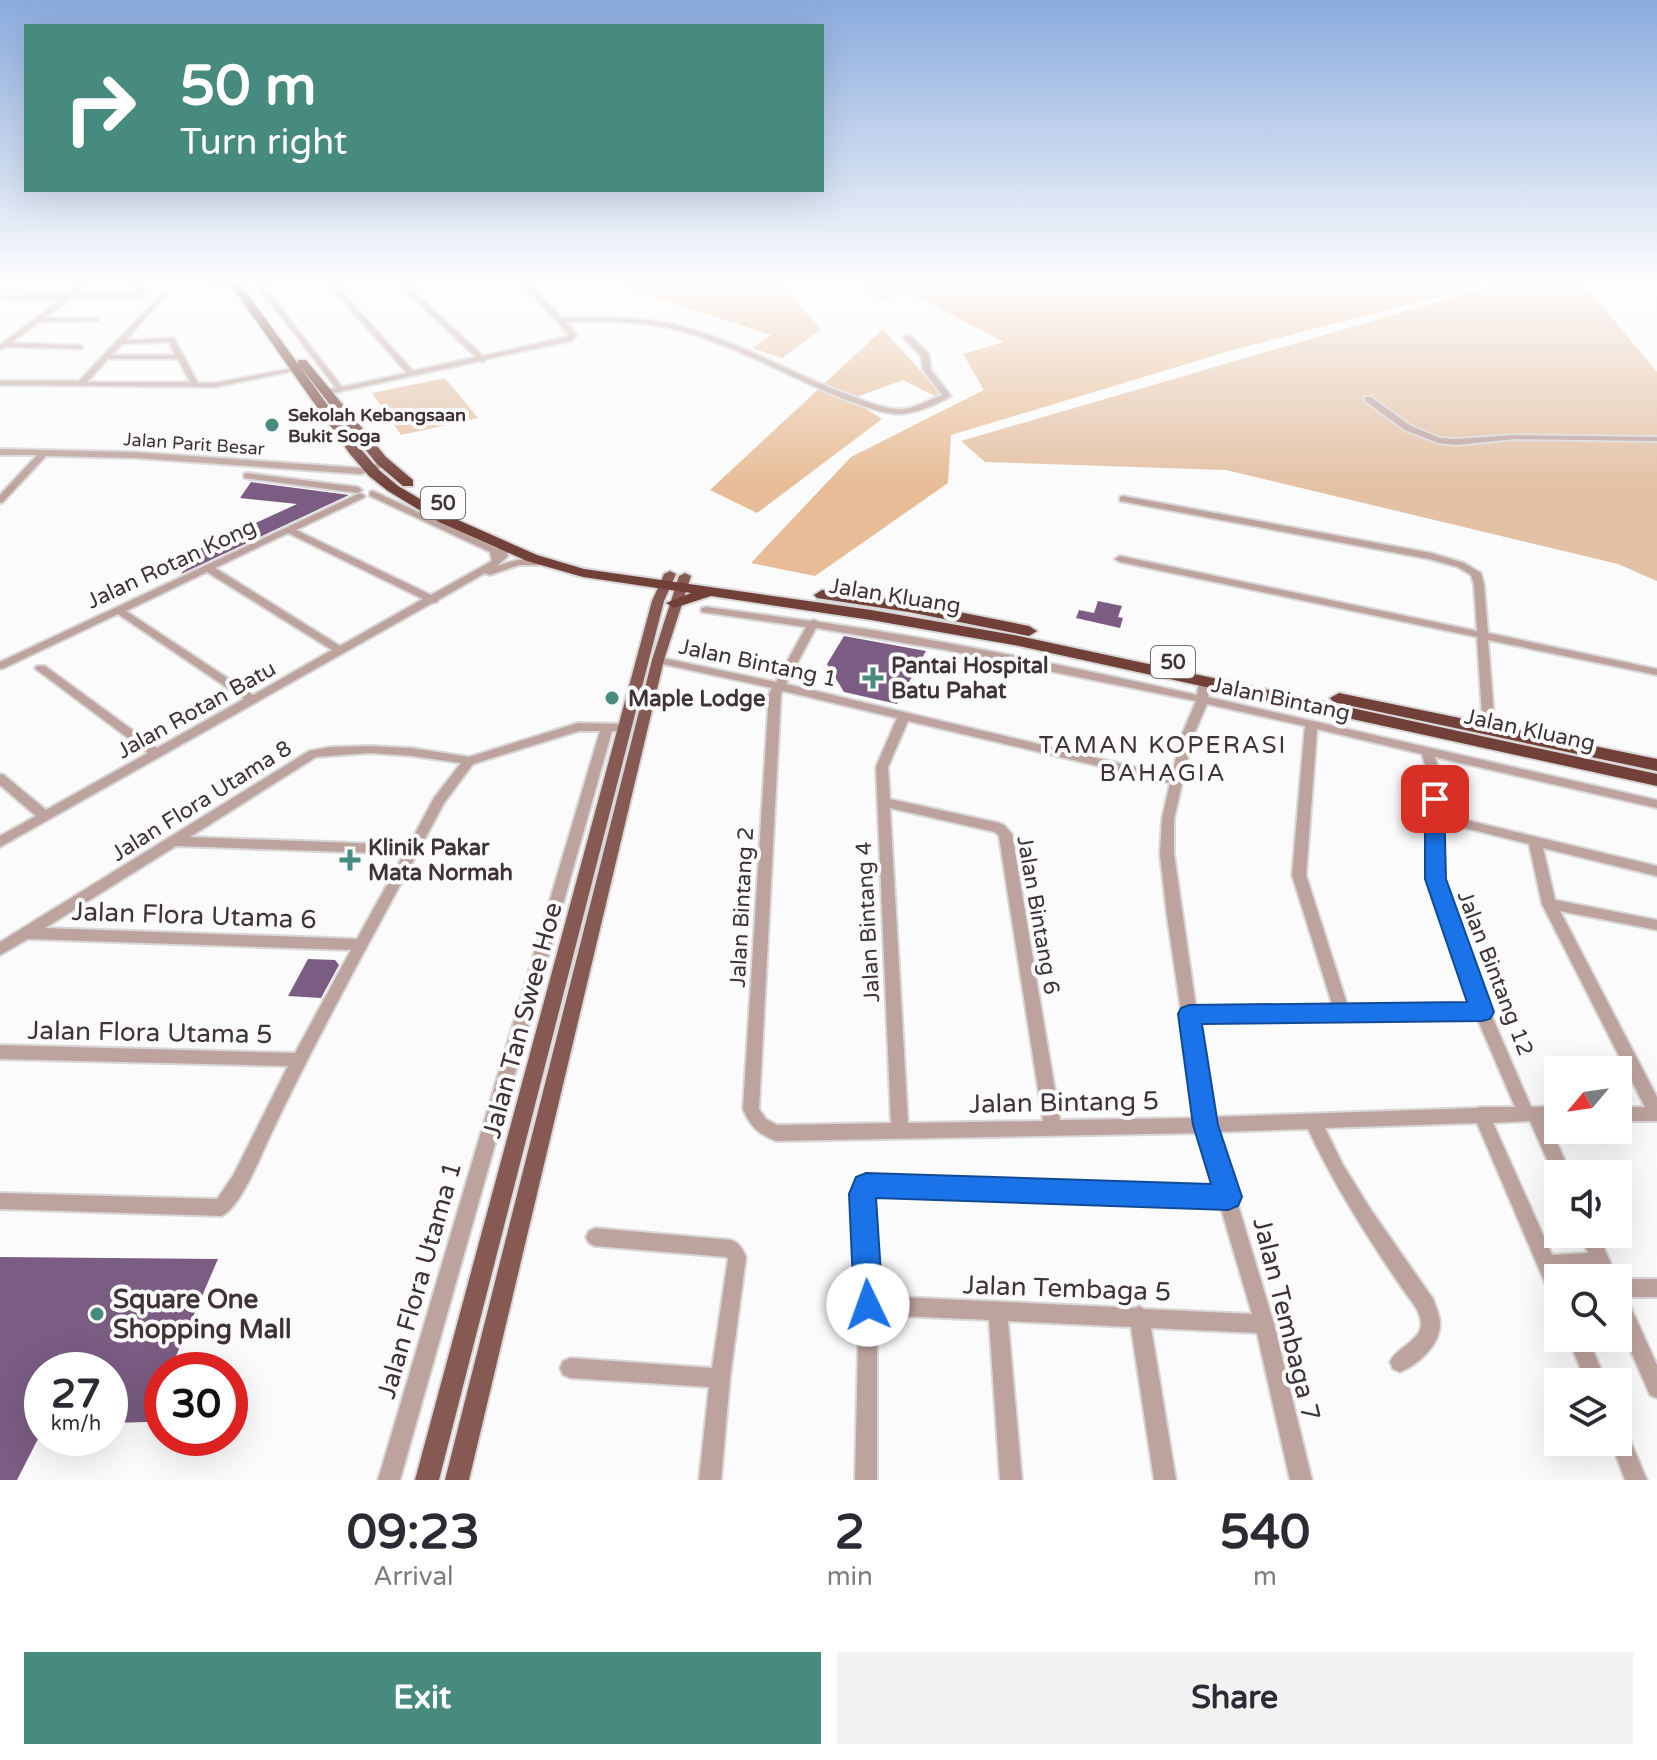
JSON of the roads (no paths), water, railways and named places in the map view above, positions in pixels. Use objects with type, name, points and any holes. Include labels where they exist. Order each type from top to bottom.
[{"type":"highway","name":"Jalan Kluang","points":[[280,350],[294,370],[331,395]]},
{"type":"highway","name":"Jalan Kluang","points":[[294,350],[331,395],[378,468],[399,492],[500,554],[619,578],[645,587],[909,607],[1657,765]]},
{"type":"highway","name":"Jalan Kluang","points":[[378,468],[533,549],[672,588],[702,594],[724,592],[942,626],[1657,780]]},
{"type":"main road","name":"Jalan Tan Swee Hoe","points":[[457,1480],[658,660],[672,588]]},
{"type":"main road","name":"Jalan Tan Swee Hoe","points":[[427,1480],[616,727],[672,588]]},
{"type":"street","points":[[80,385],[114,350]]},
{"type":"street","points":[[177,350],[195,385]]},
{"type":"street","points":[[390,350],[412,374]]},
{"type":"street","points":[[472,350],[483,360]]},
{"type":"street","points":[[331,395],[523,350]]},
{"type":"street","points":[[744,350],[827,391],[896,412],[908,411],[947,396],[927,370],[925,355],[920,350]]},
{"type":"street","points":[[107,357],[181,357]]},
{"type":"street","points":[[0,383],[195,385],[237,382],[294,370]]},
{"type":"street","points":[[1368,399],[1408,428],[1447,441],[1533,437],[1657,439]]},
{"type":"street","name":"Jalan Parit Besar","points":[[0,452],[378,468]]},
{"type":"street","points":[[0,500],[43,454]]},
{"type":"street","points":[[256,464],[247,476],[373,494],[500,554]]},
{"type":"street","name":"Jalan Rotan Kong","points":[[0,666],[289,530],[359,493]]},
{"type":"street","points":[[1123,499],[1431,556],[1476,573],[1489,729]]},
{"type":"street","points":[[289,530],[400,586],[402,592],[425,604]]},
{"type":"street","name":"Jalan Rotan Batu","points":[[425,604],[500,554]]},
{"type":"street","points":[[1120,559],[1657,672]]},
{"type":"street","name":"Jalan Rotan Batu","points":[[0,842],[425,604],[500,567],[518,562],[541,562]]},
{"type":"street","points":[[207,568],[340,651]]},
{"type":"street","points":[[118,610],[253,700]]},
{"type":"street","name":"Jalan Bintang","points":[[706,610],[814,623],[935,643],[1311,724],[1657,804]]},
{"type":"street","points":[[778,686],[814,623]]},
{"type":"street","name":"Jalan Bintang 1","points":[[658,660],[1177,781]]},
{"type":"street","points":[[41,668],[157,754]]},
{"type":"street","name":"Jalan Tembaga 7","points":[[1205,681],[1202,701],[1186,739],[1168,819],[1167,854],[1206,1125],[1264,1324],[1301,1480]]},
{"type":"street","name":"Jalan Bintang 2","points":[[763,1128],[751,1109],[775,694],[778,686]]},
{"type":"street","name":"Jalan Bintang 4","points":[[900,1131],[882,762],[904,715]]},
{"type":"street","points":[[1311,724],[1299,875],[1342,1012]]},
{"type":"street","points":[[0,1201],[221,1208],[239,1182],[360,945],[439,801],[469,761],[578,727],[616,727]]},
{"type":"street","name":"Jalan Flora Utama 1","points":[[389,1480],[616,727]]},
{"type":"street","name":"Jalan Flora Utama 8","points":[[0,949],[313,754],[335,749],[443,756],[469,761]]},
{"type":"street","name":"Jalan Bintang 12","points":[[1428,753],[1436,783],[1433,857],[1438,888],[1482,1012],[1555,1160]]},
{"type":"street","points":[[0,778],[45,817]]},
{"type":"street","name":"Jalan Bintang 6","points":[[883,802],[999,828],[1005,834],[1053,1128]]},
{"type":"street","points":[[1433,816],[1657,871]]},
{"type":"street","points":[[173,841],[413,850]]},
{"type":"street","points":[[1535,842],[1549,904],[1657,1114],[1632,1114]]},
{"type":"street","points":[[1549,904],[1655,928]]},
{"type":"street","name":"Jalan Flora Utama 6","points":[[26,933],[360,945]]},
{"type":"street","points":[[1189,1014],[1482,1012]]},
{"type":"street","name":"Jalan Flora Utama 5","points":[[0,1052],[300,1060]]},
{"type":"street","name":"Jalan Bintang 5","points":[[763,1128],[776,1133],[900,1131],[1206,1125],[1544,1113]]},
{"type":"street","points":[[1481,1114],[1547,1264]]},
{"type":"street","points":[[1313,1121],[1334,1170],[1359,1212],[1432,1319],[1427,1338],[1400,1362]]},
{"type":"street","points":[[866,1480],[868,1305],[862,1194],[866,1186],[1228,1197]]},
{"type":"street","points":[[595,1237],[731,1249],[738,1263],[720,1378],[710,1480]]},
{"type":"street","points":[[1632,1288],[1657,1288]]},
{"type":"street","name":"Jalan Tembaga 5","points":[[868,1305],[1264,1324]]},
{"type":"street","points":[[998,1311],[1011,1480]]},
{"type":"street","points":[[1139,1316],[1165,1480]]},
{"type":"street","points":[[1632,1332],[1657,1388]]},
{"type":"street","points":[[570,1368],[720,1378]]},
{"type":"street","points":[[1626,1456],[1636,1480]]},
{"type":"place","name":"Sekolah Kebangsaan Bukit Soga","points":[[272,425]]},
{"type":"place","name":"Pantai Hospital Batu Pahat","points":[[873,678]]},
{"type":"place","name":"Maple Lodge","points":[[612,698]]},
{"type":"place","name":"Klinik Pakar Mata Normah","points":[[350,860]]},
{"type":"place","name":"Square One Shopping Mall","points":[[97,1314]]},
{"type":"district","name":"TAMAN KOPERASI BAHAGIA","points":[[1163,759]]}]
